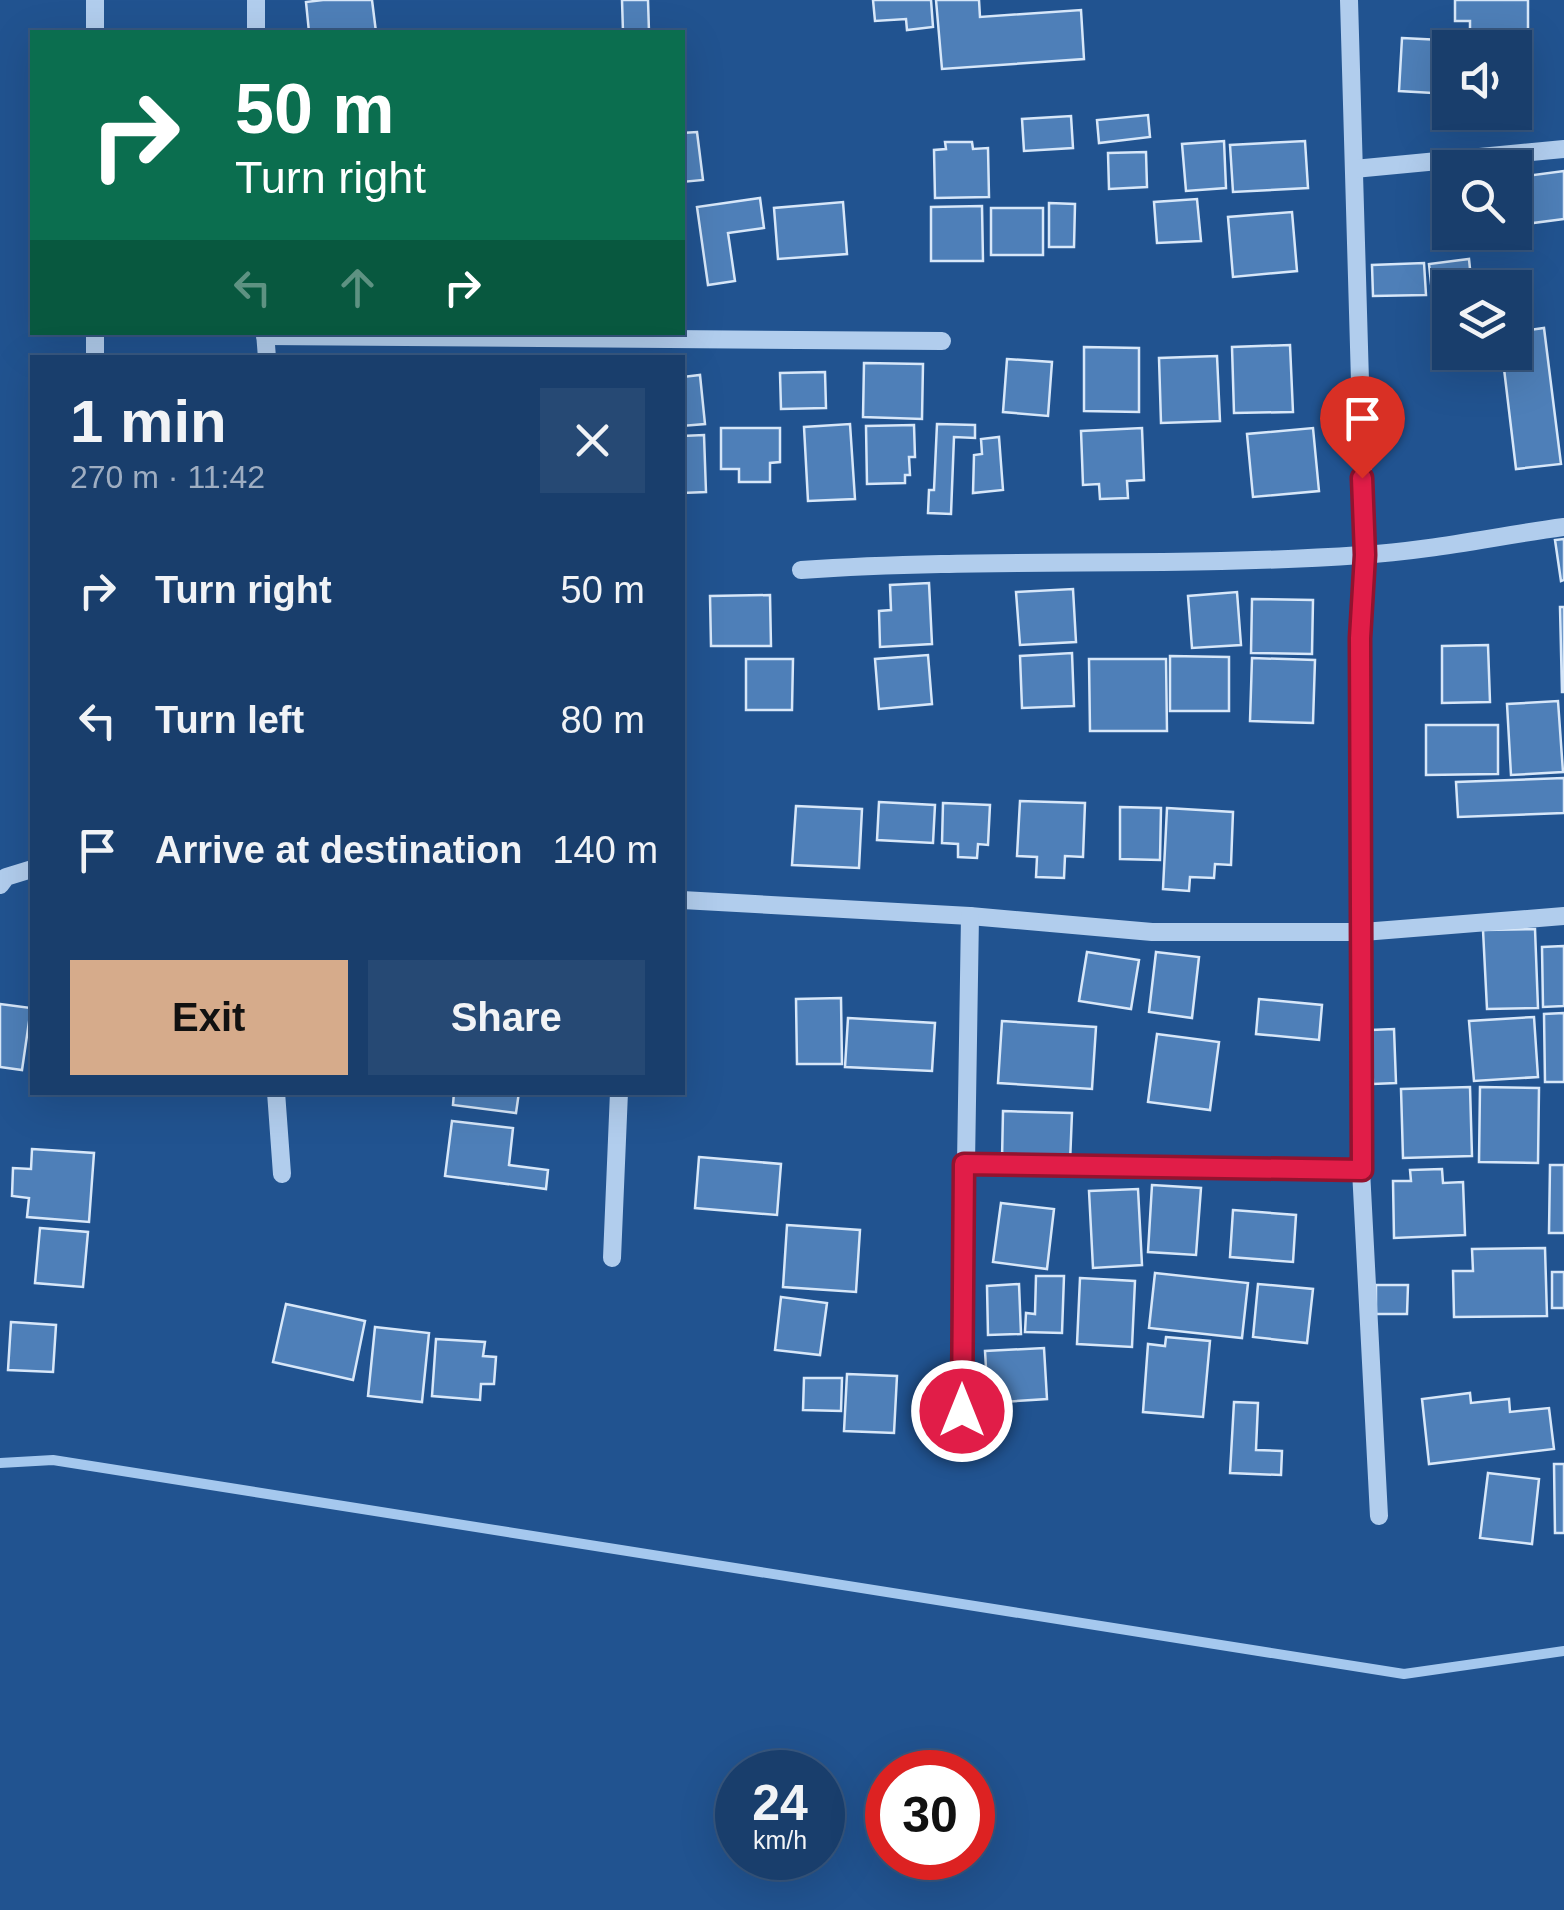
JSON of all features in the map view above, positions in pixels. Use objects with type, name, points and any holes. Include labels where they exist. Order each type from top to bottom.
[{"type":"street","points":[[95,0],[95,30]]},
{"type":"street","points":[[256,0],[256,30]]},
{"type":"street","points":[[1349,0],[1365,555],[1360,638],[1362,1170],[1379,1516]]},
{"type":"street","points":[[1354,169],[1564,149]]},
{"type":"street","points":[[362,335],[942,341]]},
{"type":"street","points":[[801,570],[1365,555],[1564,527]]},
{"type":"street","points":[[0,885],[6,877],[30,870]]},
{"type":"street","points":[[685,900],[970,916],[1152,932],[1363,932],[1564,916]]},
{"type":"street","points":[[962,1411],[970,916]]},
{"type":"street","points":[[276,1095],[282,1174]]},
{"type":"street","points":[[612,1258],[619,1095]]},
{"type":"street","points":[[964,1164],[1362,1170]]},
{"type":"building","points":[[372,0],[376,30],[309,30],[306,2]]},
{"type":"building","points":[[622,0],[648,0],[649,30],[623,30]]},
{"type":"building","points":[[873,0],[931,0],[933,27],[907,30],[906,19],[875,21]]},
{"type":"building","points":[[936,0],[979,0],[980,17],[1081,10],[1084,59],[942,69]]},
{"type":"building","points":[[1455,0],[1528,0],[1528,30],[1470,30],[1470,21],[1455,21]]},
{"type":"building","points":[[1402,38],[1432,40],[1432,93],[1399,91]]},
{"type":"building","points":[[1148,115],[1150,137],[1099,143],[1097,120]]},
{"type":"building","points":[[1071,116],[1073,148],[1024,151],[1022,119]]},
{"type":"building","points":[[697,132],[703,180],[685,182],[685,133]]},
{"type":"building","points":[[1224,141],[1226,188],[1186,191],[1182,144]]},
{"type":"building","points":[[1305,141],[1308,188],[1233,192],[1230,145]]},
{"type":"building","points":[[945,142],[972,142],[973,149],[988,148],[989,197],[935,198],[934,150],[946,149]]},
{"type":"building","points":[[1146,152],[1147,187],[1109,189],[1108,153]]},
{"type":"building","points":[[1564,171],[1564,219],[1533,223],[1532,175]]},
{"type":"building","points":[[760,198],[764,228],[728,233],[735,281],[708,285],[697,207]]},
{"type":"building","points":[[1197,199],[1201,241],[1157,243],[1154,202]]},
{"type":"building","points":[[843,202],[847,254],[778,259],[774,208]]},
{"type":"building","points":[[1049,203],[1075,204],[1074,247],[1049,247]]},
{"type":"building","points":[[982,206],[983,261],[931,261],[931,207]]},
{"type":"building","points":[[991,208],[1043,208],[1043,255],[991,255]]},
{"type":"building","points":[[1292,212],[1297,271],[1233,277],[1228,217]]},
{"type":"building","points":[[1469,259],[1470,270],[1432,270],[1432,293],[1429,264]]},
{"type":"building","points":[[1424,263],[1426,295],[1373,296],[1372,265]]},
{"type":"building","points":[[1544,328],[1561,464],[1516,469],[1504,370],[1532,370],[1532,330]]},
{"type":"building","points":[[1290,345],[1293,412],[1234,413],[1232,347]]},
{"type":"building","points":[[1084,347],[1139,348],[1139,412],[1084,411]]},
{"type":"building","points":[[1217,356],[1220,421],[1161,423],[1159,358]]},
{"type":"building","points":[[1007,359],[1052,362],[1048,416],[1003,412]]},
{"type":"building","points":[[864,363],[923,364],[922,419],[863,417]]},
{"type":"building","points":[[825,372],[826,408],[781,409],[780,373]]},
{"type":"building","points":[[700,375],[705,424],[685,426],[685,377]]},
{"type":"building","points":[[850,424],[855,499],[808,501],[804,427]]},
{"type":"building","points":[[937,424],[975,425],[975,438],[954,437],[951,514],[928,513],[929,490],[934,490]]},
{"type":"building","points":[[914,425],[915,457],[909,457],[910,475],[905,475],[905,483],[867,484],[866,426]]},
{"type":"building","points":[[721,428],[780,428],[780,462],[770,463],[770,482],[739,482],[739,469],[721,469]]},
{"type":"building","points":[[1142,428],[1144,480],[1127,481],[1128,498],[1100,499],[1099,484],[1083,485],[1081,431]]},
{"type":"building","points":[[1313,428],[1319,491],[1253,497],[1247,434]]},
{"type":"building","points":[[704,435],[706,492],[685,493],[685,436]]},
{"type":"building","points":[[999,437],[1003,490],[973,493],[974,455],[982,454],[981,439]]},
{"type":"building","points":[[1564,539],[1564,580],[1561,581],[1555,540]]},
{"type":"building","points":[[929,583],[932,644],[880,647],[879,611],[891,610],[890,585]]},
{"type":"building","points":[[1073,589],[1076,642],[1020,645],[1016,592]]},
{"type":"building","points":[[1237,592],[1241,645],[1192,648],[1188,596]]},
{"type":"building","points":[[770,595],[771,646],[711,646],[710,596]]},
{"type":"building","points":[[1252,599],[1313,600],[1312,654],[1251,653]]},
{"type":"building","points":[[1560,607],[1564,607],[1564,692],[1562,692]]},
{"type":"building","points":[[1488,645],[1490,702],[1442,703],[1442,646]]},
{"type":"building","points":[[1072,653],[1074,706],[1022,708],[1020,656]]},
{"type":"building","points":[[928,655],[932,704],[879,709],[875,659]]},
{"type":"building","points":[[1170,656],[1229,657],[1229,711],[1170,711]]},
{"type":"building","points":[[1252,658],[1315,660],[1313,723],[1250,721]]},
{"type":"building","points":[[746,659],[793,659],[792,710],[746,710]]},
{"type":"building","points":[[1089,659],[1166,659],[1167,731],[1090,731]]},
{"type":"building","points":[[1558,701],[1563,772],[1511,775],[1507,704]]},
{"type":"building","points":[[1426,725],[1498,725],[1498,774],[1426,775]]},
{"type":"building","points":[[1564,778],[1564,813],[1458,817],[1456,782]]},
{"type":"building","points":[[1020,801],[1085,803],[1083,857],[1065,856],[1064,878],[1036,877],[1037,857],[1017,856]]},
{"type":"building","points":[[879,802],[935,805],[933,843],[877,840]]},
{"type":"building","points":[[943,803],[990,805],[988,845],[978,844],[977,858],[958,857],[958,844],[942,843]]},
{"type":"building","points":[[796,806],[862,809],[859,868],[792,865]]},
{"type":"building","points":[[1120,807],[1161,808],[1160,860],[1120,859]]},
{"type":"building","points":[[1167,808],[1233,812],[1231,865],[1215,864],[1214,878],[1190,877],[1189,891],[1163,889]]},
{"type":"building","points":[[1535,929],[1538,1008],[1487,1009],[1483,930]]},
{"type":"building","points":[[1564,946],[1564,1006],[1543,1007],[1542,947]]},
{"type":"building","points":[[1087,952],[1139,960],[1131,1009],[1079,1001]]},
{"type":"building","points":[[1156,952],[1199,957],[1192,1018],[1149,1012]]},
{"type":"building","points":[[841,998],[842,1064],[797,1064],[796,999]]},
{"type":"building","points":[[1259,999],[1322,1005],[1319,1040],[1256,1034]]},
{"type":"building","points":[[0,1004],[30,1008],[22,1070],[0,1067]]},
{"type":"building","points":[[1564,1013],[1564,1082],[1545,1082],[1544,1014]]},
{"type":"building","points":[[1534,1017],[1538,1077],[1474,1081],[1469,1021]]},
{"type":"building","points":[[848,1018],[935,1023],[932,1071],[845,1067]]},
{"type":"building","points":[[1002,1021],[1096,1027],[1092,1089],[998,1083]]},
{"type":"building","points":[[1394,1029],[1396,1083],[1373,1084],[1371,1030]]},
{"type":"building","points":[[1157,1034],[1219,1042],[1210,1110],[1148,1102]]},
{"type":"building","points":[[1470,1087],[1472,1156],[1403,1158],[1401,1089]]},
{"type":"building","points":[[1480,1087],[1539,1088],[1538,1163],[1479,1162]]},
{"type":"building","points":[[454,1095],[519,1095],[516,1113],[453,1105]]},
{"type":"building","points":[[1003,1111],[1072,1113],[1070,1163],[1002,1160]]},
{"type":"building","points":[[452,1121],[513,1128],[509,1165],[548,1170],[546,1189],[445,1176]]},
{"type":"building","points":[[32,1149],[94,1153],[89,1222],[27,1217],[29,1198],[12,1196],[13,1168],[31,1169]]},
{"type":"building","points":[[699,1157],[781,1164],[777,1215],[695,1208]]},
{"type":"building","points":[[1550,1165],[1564,1165],[1564,1233],[1549,1233]]},
{"type":"building","points":[[1442,1169],[1443,1183],[1463,1182],[1465,1235],[1394,1238],[1393,1181],[1411,1181],[1410,1170]]},
{"type":"building","points":[[1152,1185],[1201,1188],[1196,1255],[1148,1252]]},
{"type":"building","points":[[1138,1189],[1142,1265],[1093,1268],[1089,1191]]},
{"type":"building","points":[[1001,1203],[1054,1209],[1047,1269],[993,1262]]},
{"type":"building","points":[[1233,1210],[1296,1215],[1293,1262],[1230,1257]]},
{"type":"building","points":[[787,1225],[860,1230],[856,1292],[783,1287]]},
{"type":"building","points":[[40,1228],[88,1232],[83,1287],[35,1283]]},
{"type":"building","points":[[1545,1248],[1547,1316],[1454,1317],[1453,1271],[1473,1271],[1472,1249]]},
{"type":"building","points":[[1552,1272],[1564,1272],[1564,1308],[1552,1308]]},
{"type":"building","points":[[1155,1273],[1248,1283],[1242,1338],[1149,1328]]},
{"type":"building","points":[[1036,1276],[1064,1276],[1062,1333],[1025,1332],[1026,1313],[1035,1314]]},
{"type":"building","points":[[1080,1278],[1135,1281],[1132,1347],[1077,1344]]},
{"type":"building","points":[[1019,1284],[1021,1334],[988,1335],[987,1286]]},
{"type":"building","points":[[1258,1284],[1313,1289],[1307,1343],[1253,1337]]},
{"type":"building","points":[[1376,1285],[1408,1285],[1407,1314],[1376,1314]]},
{"type":"building","points":[[781,1297],[827,1303],[820,1355],[775,1350]]},
{"type":"building","points":[[286,1304],[365,1321],[353,1380],[273,1362]]},
{"type":"building","points":[[11,1322],[56,1325],[53,1372],[8,1370]]},
{"type":"building","points":[[375,1327],[429,1333],[422,1402],[368,1396]]},
{"type":"building","points":[[1166,1337],[1210,1341],[1203,1417],[1143,1412],[1148,1344],[1165,1346]]},
{"type":"building","points":[[436,1339],[485,1342],[483,1356],[496,1357],[494,1384],[481,1384],[480,1400],[432,1396]]},
{"type":"building","points":[[1044,1348],[1047,1399],[988,1403],[985,1351]]},
{"type":"building","points":[[847,1374],[897,1376],[894,1433],[844,1431]]},
{"type":"building","points":[[804,1378],[842,1378],[841,1411],[803,1410]]},
{"type":"building","points":[[1470,1393],[1471,1403],[1509,1399],[1510,1412],[1549,1408],[1554,1449],[1429,1464],[1422,1399]]},
{"type":"building","points":[[1234,1402],[1258,1403],[1256,1450],[1282,1451],[1281,1475],[1230,1473]]},
{"type":"building","points":[[1554,1464],[1564,1464],[1564,1533],[1555,1533]]},
{"type":"building","points":[[1488,1473],[1539,1479],[1532,1544],[1480,1538]]},
{"type":"waterway","points":[[0,1463],[53,1460],[1404,1674],[1564,1651]]},
{"type":"route","points":[[962,1411],[964,1164],[1362,1170],[1362,478]]}]
